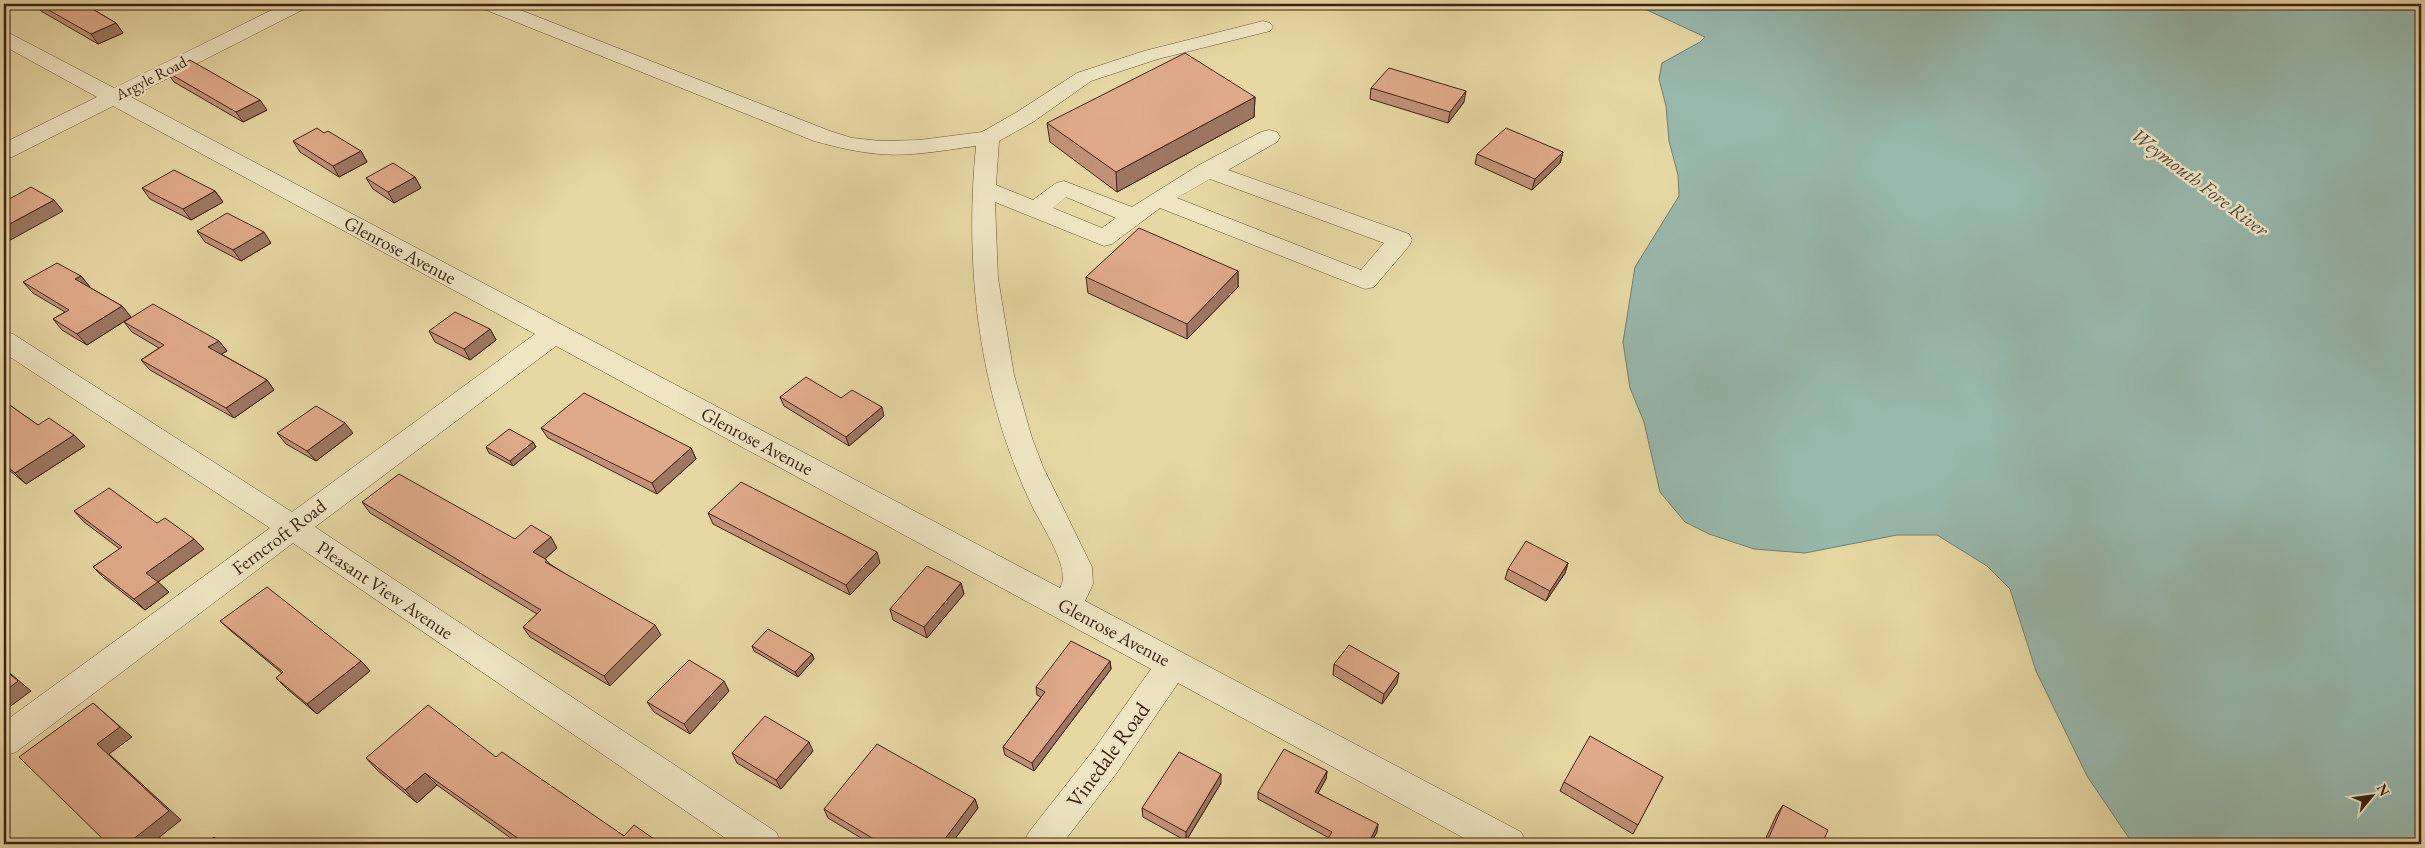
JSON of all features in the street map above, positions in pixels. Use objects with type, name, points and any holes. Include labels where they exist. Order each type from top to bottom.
[{"type":"street","name":"Argyle Road","points":[[4,152],[299,4]]},
{"type":"street","points":[[488,4],[822,136],[850,144],[881,148],[919,147],[988,138],[1025,117],[1084,77],[1151,55],[1263,27]]},
{"type":"street","name":"Glenrose Avenue","points":[[4,38],[1510,844]]},
{"type":"street","points":[[984,189],[1104,238],[1158,199],[1206,170],[1269,136]]},
{"type":"street","points":[[988,138],[983,214],[988,296],[1009,405],[1028,466],[1074,559],[1079,575],[1077,589],[1065,606]]},
{"type":"street","points":[[1158,199],[1365,281],[1400,240],[1206,170]]},
{"type":"street","points":[[1036,210],[1064,188],[1133,216]]},
{"type":"street","name":"Ferncroft Road","points":[[4,741],[555,333]]},
{"type":"street","name":"Pleasant View Avenue","points":[[4,340],[58,377],[292,527],[764,844]]},
{"type":"street","name":"Vinedale Road","points":[[1041,844],[1104,763],[1173,664]]},
{"type":"water","name":"Weymouth Fore River","points":[[1634,4],[2421,4],[2421,844],[2133,844],[2087,776],[2036,671],[2010,589],[1987,566],[1937,535],[1897,535],[1805,553],[1754,549],[1709,534],[1685,522],[1660,492],[1644,422],[1630,388],[1623,342],[1635,267],[1679,196],[1678,175],[1669,141],[1666,106],[1659,79],[1662,63],[1700,42],[1705,37]]},
{"type":"building","points":[[38,4],[84,4],[116,23],[91,34]]},
{"type":"building","points":[[1185,53],[1255,97],[1116,172],[1047,123]]},
{"type":"building","points":[[190,60],[260,100],[236,112],[167,72]]},
{"type":"building","points":[[1389,68],[1466,91],[1450,112],[1371,88]]},
{"type":"building","points":[[317,128],[324,133],[328,131],[361,151],[333,166],[293,141]]},
{"type":"building","points":[[1506,128],[1563,152],[1535,179],[1477,154]]},
{"type":"building","points":[[393,163],[415,177],[388,192],[366,178]]},
{"type":"building","points":[[174,170],[215,191],[183,209],[142,188]]},
{"type":"building","points":[[31,187],[54,200],[4,227],[4,202]]},
{"type":"building","points":[[227,213],[264,232],[233,250],[197,231]]},
{"type":"building","points":[[1139,228],[1238,271],[1187,324],[1086,277]]},
{"type":"building","points":[[57,263],[81,276],[75,279],[122,306],[77,334],[53,319],[69,310],[23,282]]},
{"type":"building","points":[[153,304],[219,341],[208,347],[267,380],[226,408],[141,360],[164,345],[124,322]]},
{"type":"building","points":[[455,312],[490,329],[464,349],[429,331]]},
{"type":"building","points":[[806,377],[841,398],[852,390],[882,407],[846,437],[780,397]]},
{"type":"building","points":[[584,393],[691,448],[652,483],[541,428]]},
{"type":"building","points":[[4,401],[38,425],[49,418],[74,435],[15,473],[4,464]]},
{"type":"building","points":[[316,406],[345,423],[307,451],[277,433]]},
{"type":"building","points":[[509,429],[533,442],[510,461],[486,447]]},
{"type":"building","points":[[399,474],[515,539],[531,525],[551,537],[533,552],[547,560],[545,562],[655,625],[604,676],[523,627],[541,610],[362,502]]},
{"type":"building","points":[[741,482],[877,552],[846,585],[708,513]]},
{"type":"building","points":[[109,488],[157,523],[165,518],[194,539],[146,573],[158,582],[134,599],[93,567],[122,547],[74,511]]},
{"type":"building","points":[[1526,541],[1568,563],[1550,591],[1508,569]]},
{"type":"building","points":[[927,566],[961,583],[924,627],[890,609]]},
{"type":"building","points":[[267,587],[361,661],[307,704],[276,678],[283,672],[220,621]]},
{"type":"building","points":[[768,629],[812,654],[795,672],[752,646]]},
{"type":"building","points":[[1071,641],[1110,661],[1032,763],[1003,747],[1045,692],[1036,687]]},
{"type":"building","points":[[1349,645],[1399,673],[1384,694],[1334,664]]},
{"type":"building","points":[[689,660],[724,681],[684,724],[647,702]]},
{"type":"building","points":[[4,669],[18,681],[4,692]]},
{"type":"building","points":[[93,703],[120,727],[97,744],[169,811],[127,844],[108,844],[19,757]]},
{"type":"building","points":[[428,705],[496,757],[502,752],[624,836],[634,825],[661,844],[526,844],[425,773],[405,790],[366,758]]},
{"type":"building","points":[[765,716],[809,742],[776,780],[732,753]]},
{"type":"building","points":[[1590,736],[1663,777],[1638,825],[1564,782]]},
{"type":"building","points":[[877,744],[975,799],[941,844],[882,844],[824,809]]},
{"type":"building","points":[[1284,749],[1327,771],[1315,792],[1378,824],[1368,844],[1335,844],[1327,840],[1332,832],[1258,792]]},
{"type":"building","points":[[1179,752],[1221,774],[1186,832],[1142,808]]},
{"type":"building","points":[[1783,805],[1828,830],[1822,844],[1766,844]]},
{"type":"building","points":[[214,837],[222,844],[206,844]]}]
